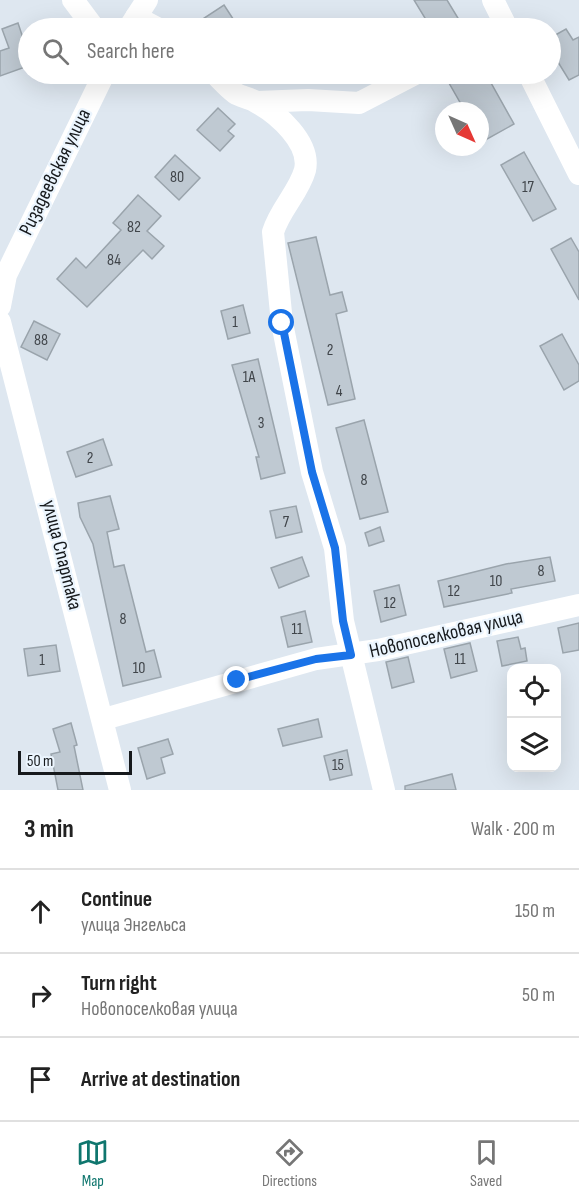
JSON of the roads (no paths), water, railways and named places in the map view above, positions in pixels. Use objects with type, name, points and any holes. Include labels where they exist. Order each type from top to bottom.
[{"type":"street","points":[[73,0],[86,18]]},
{"type":"street","points":[[493,0],[500,18]]},
{"type":"street","name":"Ризадеевская улица","points":[[0,306],[6,275],[99,84]]},
{"type":"street","points":[[226,84],[235,92],[257,102],[286,125],[301,145],[306,160],[304,172],[277,218],[273,232],[282,323],[312,472],[335,548],[343,621],[384,790]]},
{"type":"street","points":[[257,102],[308,100],[359,103],[396,84]]},
{"type":"street","points":[[534,84],[579,174]]},
{"type":"street","name":"улица Спартака","points":[[0,322],[5,364],[23,404],[120,790]]},
{"type":"street","name":"Новопоселковая улица","points":[[104,719],[316,659],[351,655],[579,605]]}]
